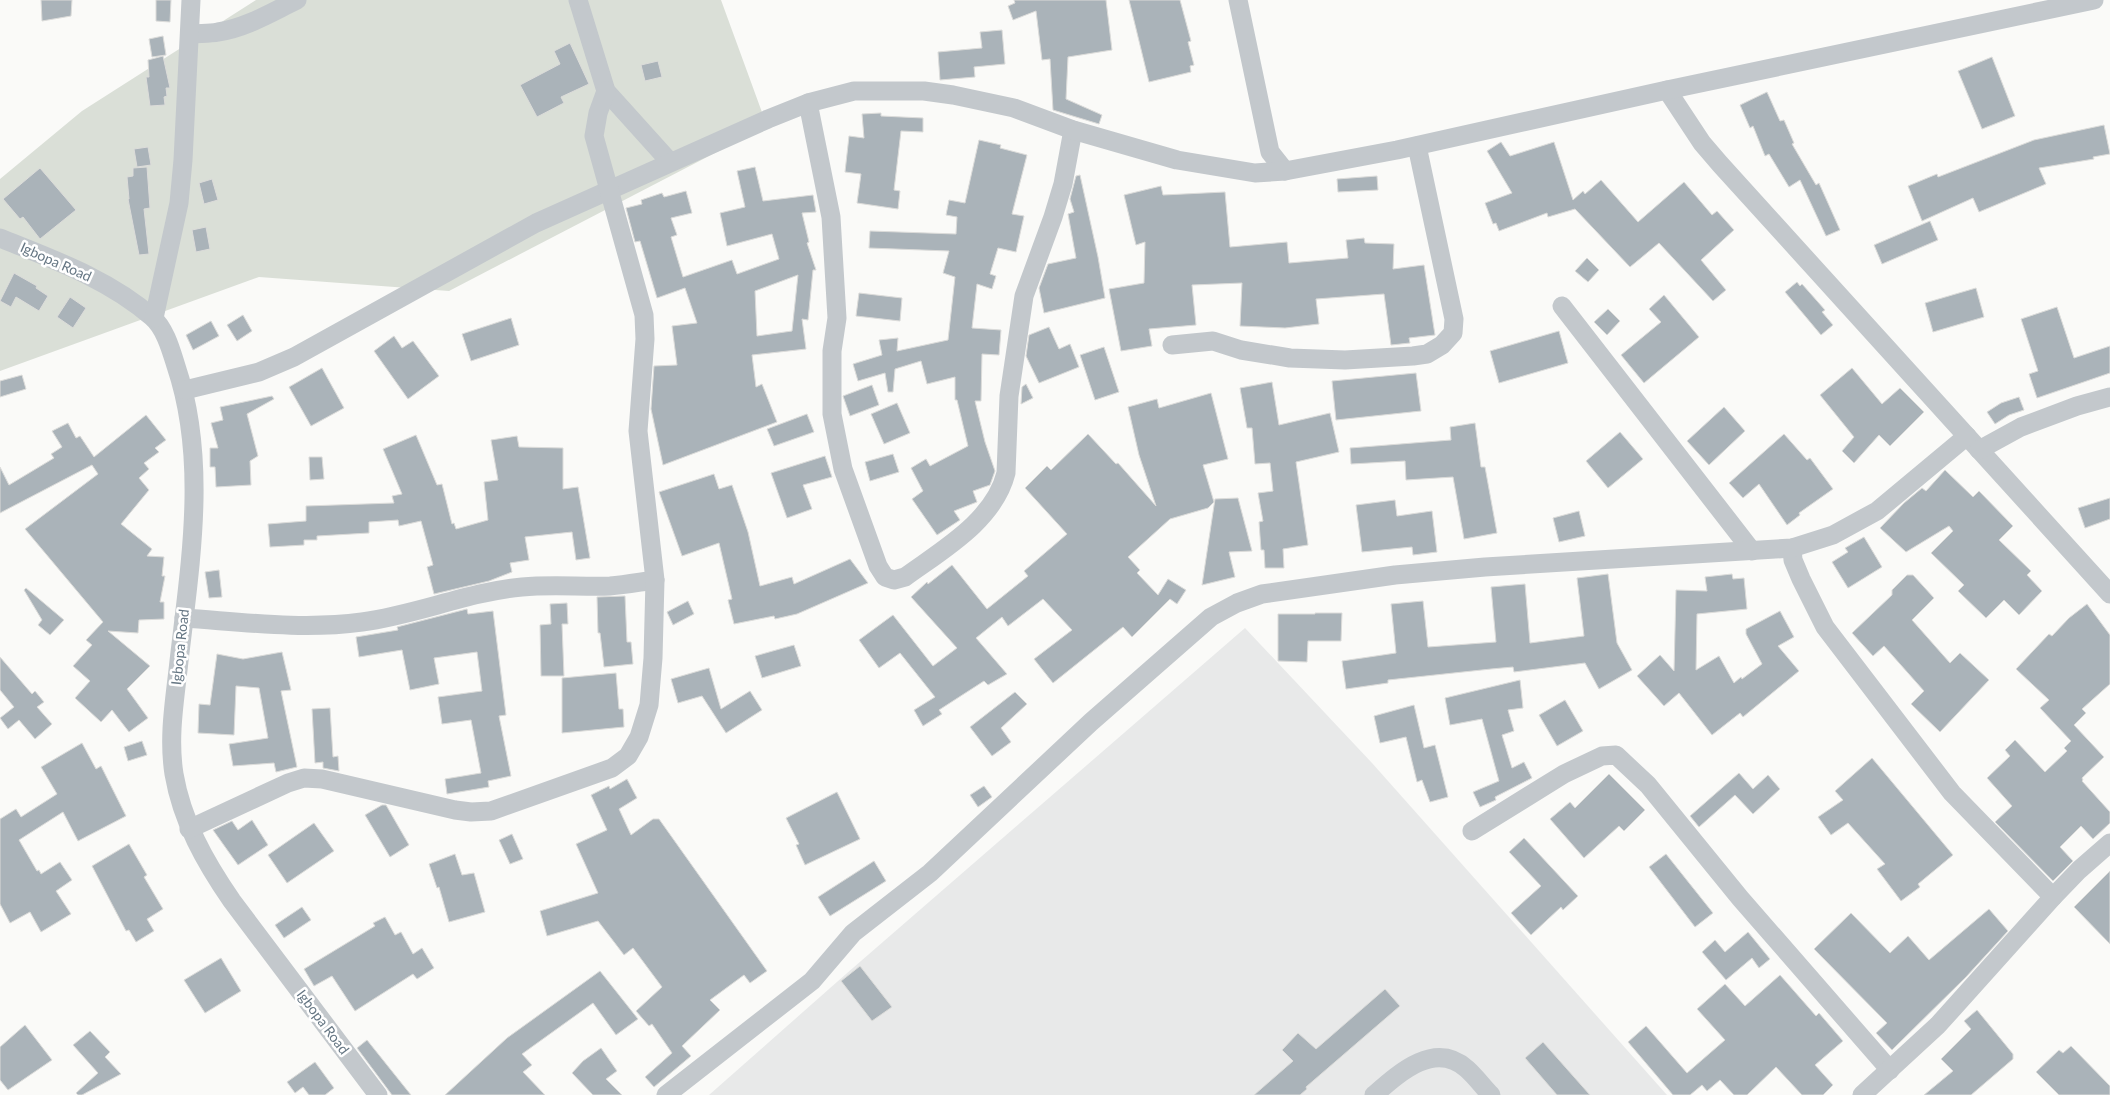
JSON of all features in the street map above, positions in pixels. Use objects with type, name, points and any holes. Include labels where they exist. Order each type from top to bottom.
[{"type":"street","points":[[154,318],[179,203],[192,0]]},
{"type":"street","points":[[191,34],[218,32],[250,23],[297,0]]},
{"type":"street","points":[[578,0],[606,91],[670,162]]},
{"type":"street","points":[[1238,0],[1270,152],[1285,171]]},
{"type":"street","points":[[185,390],[259,372],[294,357],[536,223],[670,162],[808,103],[854,92],[924,91],[953,95],[1014,108],[1073,130],[1177,160],[1255,174],[1285,171],[1417,146],[1667,90],[2094,0]]},
{"type":"street","points":[[1667,90],[1702,143],[1720,164],[2110,594]]},
{"type":"street","points":[[189,829],[288,783],[304,778],[322,779],[472,812],[491,811],[612,768],[628,756],[639,737],[649,705],[653,658],[655,580],[638,431],[645,339],[644,315],[594,136],[598,113],[606,91]]},
{"type":"street","points":[[808,103],[831,217],[837,318],[832,351],[832,414],[843,469],[878,566],[885,577],[894,580],[905,577],[960,537],[989,508],[1003,486],[1006,473],[1009,396],[1024,296],[1061,192],[1073,130]]},
{"type":"street","points":[[1172,345],[1213,341],[1272,357],[1345,360],[1427,354],[1442,345],[1453,333],[1454,319],[1417,146]]},
{"type":"street","points":[[1255,174],[1270,152]]},
{"type":"street","name":"Igbopa Road","points":[[0,238],[67,265],[112,288],[154,318],[166,340],[185,390],[192,440],[195,492],[184,618],[171,722],[174,774],[189,829],[210,870],[226,893],[378,1095]]},
{"type":"street","points":[[1562,306],[1752,551]]},
{"type":"street","points":[[666,1095],[812,982],[853,933],[930,873],[1091,722],[1211,617],[1237,603],[1262,594],[1395,575],[1485,567],[1792,548],[1833,535],[1877,511],[1973,443],[2078,406],[2110,397]]},
{"type":"street","points":[[1792,548],[1793,560],[1825,627],[1952,793],[2053,897]]},
{"type":"street","points":[[184,618],[300,626],[328,626],[389,617],[488,592],[523,586],[610,586],[655,580]]},
{"type":"street","points":[[1472,831],[1564,774],[1602,756],[1616,755],[1648,784],[1740,898],[1890,1070]]},
{"type":"street","points":[[1862,1095],[1938,1025],[2053,897],[2079,870],[2110,843]]},
{"type":"street","points":[[1374,1095],[1399,1073],[1423,1060],[1443,1057],[1466,1068],[1491,1095]]},
{"type":"shaded area","points":[[256,0],[721,0],[767,126],[449,291],[259,277],[0,371],[0,179],[82,111]]},
{"type":"shaded area","points":[[1245,628],[1372,763],[1667,1095],[709,1095],[846,974]]},
{"type":"building","points":[[41,0],[72,0],[71,16],[42,21]]},
{"type":"building","points":[[156,0],[171,0],[170,22],[156,21]]},
{"type":"building","points":[[1014,0],[1106,0],[1112,50],[1068,57],[1066,99],[1102,115],[1099,124],[1053,110],[1050,59],[1042,60],[1036,11],[1013,20],[1008,6],[1015,3]]},
{"type":"building","points":[[1129,0],[1180,0],[1191,41],[1188,42],[1194,65],[1190,66],[1191,72],[1149,82]]},
{"type":"building","points":[[1002,30],[1005,64],[974,67],[975,77],[940,80],[938,52],[982,48],[980,32]]},
{"type":"building","points":[[163,36],[166,55],[152,57],[149,39]]},
{"type":"building","points":[[570,43],[589,84],[561,97],[564,103],[537,117],[520,85],[560,64],[554,51]]},
{"type":"building","points":[[163,56],[170,88],[166,88],[165,105],[150,106],[146,77],[149,77],[148,60]]},
{"type":"building","points":[[1992,57],[2015,116],[1982,129],[1958,71]]},
{"type":"building","points":[[658,61],[662,77],[645,81],[641,65]]},
{"type":"building","points":[[1767,92],[1780,121],[1784,120],[1794,143],[1792,144],[1816,185],[1819,183],[1840,230],[1826,236],[1800,180],[1789,187],[1769,154],[1765,156],[1753,126],[1750,128],[1740,105]]},
{"type":"building","points":[[881,113],[881,116],[923,118],[923,132],[901,131],[894,190],[900,191],[898,209],[857,203],[861,174],[845,172],[849,136],[864,138],[862,114]]},
{"type":"building","points":[[2104,125],[2110,154],[2093,157],[2094,159],[2039,168],[2046,184],[1979,212],[1973,198],[1922,221],[1908,186],[1937,174],[1938,177],[2034,140]]},
{"type":"building","points":[[979,140],[1001,145],[1000,148],[1027,155],[1012,214],[1024,216],[1016,252],[998,248],[990,274],[996,276],[992,289],[977,284],[972,328],[1001,330],[999,355],[982,354],[981,401],[975,401],[985,442],[995,471],[990,485],[973,491],[977,502],[954,511],[960,520],[937,535],[912,499],[923,491],[911,468],[926,459],[930,466],[968,446],[957,400],[955,400],[955,377],[927,384],[921,361],[895,369],[893,392],[888,392],[885,373],[858,381],[853,364],[882,355],[879,340],[898,338],[897,351],[948,340],[955,277],[943,273],[949,251],[869,248],[870,231],[956,234],[957,217],[946,215],[949,200],[965,203]]},
{"type":"building","points":[[1501,142],[1510,156],[1554,142],[1573,200],[1583,191],[1585,194],[1601,180],[1638,222],[1684,182],[1712,215],[1717,211],[1734,230],[1701,260],[1726,290],[1713,301],[1659,243],[1630,267],[1575,209],[1548,217],[1547,213],[1499,231],[1496,223],[1493,224],[1485,203],[1512,193],[1487,151]]},
{"type":"building","points":[[148,147],[151,165],[137,167],[134,149]]},
{"type":"building","points":[[147,167],[150,208],[144,209],[149,254],[139,255],[128,199],[127,177],[133,176],[133,168]]},
{"type":"building","points":[[755,167],[763,201],[813,195],[816,212],[802,213],[809,242],[807,243],[816,270],[813,270],[808,320],[802,319],[806,349],[752,355],[756,387],[762,384],[777,422],[663,465],[651,409],[654,366],[677,365],[672,326],[697,323],[685,288],[657,298],[640,241],[635,242],[626,208],[642,204],[641,200],[662,193],[664,197],[686,191],[692,213],[671,218],[677,235],[671,237],[683,277],[732,260],[737,274],[779,259],[772,234],[727,246],[720,213],[745,207],[737,171]],"holes":[[[798,275],[792,331],[757,336],[755,291]]]},
{"type":"building","points":[[40,168],[76,210],[40,239],[23,217],[20,219],[3,199]]},
{"type":"building","points":[[1080,175],[1105,298],[1044,313],[1039,288],[1048,264],[1076,258],[1068,214],[1074,212],[1070,199],[1076,176]]},
{"type":"building","points":[[1377,176],[1378,190],[1338,192],[1337,179]]},
{"type":"building","points":[[212,179],[218,200],[204,204],[199,183]]},
{"type":"building","points":[[1161,186],[1163,195],[1225,192],[1230,247],[1287,242],[1289,263],[1348,258],[1346,240],[1364,238],[1365,243],[1394,244],[1393,269],[1424,265],[1435,335],[1409,338],[1410,343],[1391,345],[1384,294],[1316,299],[1319,324],[1285,328],[1240,326],[1242,283],[1192,285],[1196,325],[1149,329],[1152,346],[1121,351],[1109,289],[1144,283],[1145,242],[1136,245],[1124,195]]},
{"type":"building","points":[[1930,221],[1938,240],[1882,264],[1874,245]]},
{"type":"building","points":[[206,227],[210,249],[196,252],[192,230]]},
{"type":"building","points":[[1587,258],[1599,270],[1588,282],[1575,271]]},
{"type":"building","points":[[14,273],[37,286],[36,288],[48,296],[39,311],[16,297],[11,307],[0,301]]},
{"type":"building","points":[[1797,282],[1800,286],[1802,284],[1825,310],[1822,312],[1833,325],[1821,335],[1785,292]]},
{"type":"building","points":[[1976,288],[1984,317],[1933,332],[1925,303]]},
{"type":"building","points":[[859,293],[902,298],[900,321],[856,316]]},
{"type":"building","points":[[1664,295],[1699,337],[1644,383],[1621,355],[1661,322],[1649,309]]},
{"type":"building","points":[[70,297],[86,308],[73,328],[57,317]]},
{"type":"building","points":[[2057,307],[2074,358],[2110,346],[2110,373],[2037,398],[2029,374],[2038,371],[2021,319]]},
{"type":"building","points":[[1608,309],[1620,321],[1607,335],[1594,322]]},
{"type":"building","points":[[243,315],[252,331],[237,341],[227,325]]},
{"type":"building","points":[[511,318],[519,345],[471,361],[462,334]]},
{"type":"building","points":[[211,321],[219,336],[193,350],[186,335]]},
{"type":"building","points":[[1049,327],[1059,349],[1070,344],[1079,367],[1039,383],[1026,356],[1029,335]]},
{"type":"building","points":[[1559,331],[1568,363],[1499,383],[1490,351]]},
{"type":"building","points":[[394,336],[402,348],[413,341],[439,376],[408,399],[374,351]]},
{"type":"building","points":[[1104,347],[1119,392],[1095,400],[1080,355]]},
{"type":"building","points":[[322,368],[344,408],[311,426],[289,387]]},
{"type":"building","points":[[1852,368],[1882,404],[1900,388],[1924,412],[1890,446],[1879,435],[1854,463],[1842,451],[1854,437],[1820,395]]},
{"type":"building","points":[[1416,373],[1421,411],[1336,420],[1332,381]]},
{"type":"building","points":[[22,375],[26,389],[0,397],[0,381]]},
{"type":"building","points":[[1272,382],[1279,425],[1330,413],[1339,452],[1296,462],[1308,545],[1283,549],[1284,568],[1265,568],[1264,550],[1261,550],[1259,522],[1263,521],[1258,493],[1273,491],[1270,463],[1255,464],[1252,428],[1247,428],[1240,388]]},
{"type":"building","points":[[1026,384],[1033,398],[1021,404],[1022,387]]},
{"type":"building","points":[[872,385],[879,405],[850,416],[843,396]]},
{"type":"building","points":[[1211,393],[1228,459],[1203,465],[1214,502],[1208,508],[1170,519],[1128,557],[1140,570],[1137,573],[1158,595],[1168,579],[1186,590],[1177,604],[1170,599],[1132,637],[1123,627],[1053,683],[1034,659],[1072,630],[1043,599],[1008,626],[1002,617],[976,638],[1007,674],[988,685],[984,681],[939,710],[942,714],[923,726],[914,710],[935,697],[900,653],[879,668],[859,640],[893,615],[933,666],[957,648],[911,597],[927,582],[928,584],[952,565],[987,609],[1028,576],[1024,571],[1067,534],[1025,488],[1047,466],[1051,470],[1088,434],[1116,464],[1118,463],[1156,506],[1139,455],[1128,407],[1157,399],[1159,408]]},
{"type":"building","points":[[272,396],[274,399],[247,414],[258,456],[250,461],[251,485],[216,487],[215,467],[210,467],[210,448],[218,448],[211,423],[223,420],[220,407]]},
{"type":"building","points":[[2019,397],[2024,410],[2009,415],[1995,424],[1987,412],[2001,403]]},
{"type":"building","points":[[897,403],[910,433],[884,444],[871,414]]},
{"type":"building","points":[[1724,407],[1745,431],[1709,465],[1687,441]]},
{"type":"building","points":[[807,414],[814,432],[774,446],[767,429]]},
{"type":"building","points":[[146,415],[166,440],[155,448],[159,452],[144,463],[149,469],[139,478],[149,490],[121,524],[152,549],[147,556],[164,557],[162,576],[165,576],[160,602],[164,602],[164,619],[139,620],[138,633],[108,631],[150,666],[127,689],[148,718],[129,732],[112,710],[101,722],[75,698],[90,681],[73,666],[92,645],[86,640],[103,622],[25,529],[98,474],[92,465],[0,513],[0,467],[9,485],[54,458],[51,454],[62,447],[52,431],[68,423],[76,438],[80,436],[94,457]]},
{"type":"building","points":[[1475,423],[1481,467],[1485,467],[1497,533],[1464,539],[1453,477],[1406,480],[1405,461],[1351,464],[1350,448],[1451,440],[1450,427]]},
{"type":"building","points":[[1620,432],[1643,459],[1608,488],[1586,461]]},
{"type":"building","points":[[1784,434],[1807,460],[1810,458],[1833,489],[1799,513],[1800,515],[1787,525],[1759,484],[1743,498],[1729,483]]},
{"type":"building","points":[[416,435],[437,485],[442,484],[452,524],[454,523],[456,529],[488,520],[484,482],[498,480],[491,440],[517,436],[519,447],[563,448],[563,489],[578,487],[590,558],[576,560],[572,532],[525,537],[529,560],[510,563],[512,572],[489,581],[434,594],[427,567],[433,565],[421,521],[399,526],[398,520],[369,522],[369,533],[317,536],[317,540],[304,540],[304,545],[270,547],[268,524],[306,521],[306,506],[394,503],[392,496],[402,494],[383,449]]},
{"type":"building","points":[[893,454],[899,472],[870,481],[865,462]]},
{"type":"building","points":[[825,456],[832,477],[803,485],[812,509],[787,518],[771,473]]},
{"type":"building","points":[[309,457],[322,457],[324,479],[310,480]]},
{"type":"building","points":[[1945,470],[1973,497],[1979,491],[2013,526],[1999,540],[2031,571],[2027,575],[2042,591],[2019,615],[2004,600],[1986,618],[1958,591],[1964,585],[1931,553],[1953,531],[1949,526],[1906,552],[1880,528],[1904,503],[1922,488],[1926,491]]},
{"type":"building","points":[[714,474],[719,489],[732,485],[748,532],[760,586],[792,577],[794,584],[850,559],[868,583],[797,614],[775,619],[774,616],[734,624],[728,600],[732,599],[719,543],[682,556],[659,492]]},
{"type":"building","points":[[1238,498],[1252,551],[1229,552],[1235,577],[1202,585],[1215,499]]},
{"type":"building","points":[[2110,498],[2110,519],[2085,528],[2078,508]]},
{"type":"building","points":[[1395,500],[1397,516],[1432,511],[1437,552],[1413,555],[1412,547],[1362,552],[1356,505]]},
{"type":"building","points":[[1579,511],[1585,536],[1559,542],[1553,518]]},
{"type":"building","points":[[1864,537],[1882,567],[1848,588],[1832,562],[1848,552],[1845,548]]},
{"type":"building","points":[[219,570],[222,597],[209,598],[205,572]]},
{"type":"building","points":[[1608,574],[1617,643],[1632,670],[1599,689],[1585,663],[1514,672],[1513,667],[1388,680],[1388,683],[1346,689],[1342,661],[1396,653],[1391,604],[1423,601],[1428,647],[1496,642],[1491,587],[1525,584],[1530,643],[1584,636],[1577,578]]},
{"type":"building","points":[[1732,574],[1733,579],[1744,578],[1747,609],[1697,614],[1696,670],[1719,656],[1734,683],[1741,677],[1742,679],[1762,664],[1746,634],[1746,629],[1780,611],[1794,637],[1778,646],[1799,671],[1743,717],[1740,713],[1712,735],[1679,693],[1664,706],[1637,676],[1660,655],[1674,671],[1676,590],[1707,591],[1705,577]]},
{"type":"building","points":[[1907,575],[1913,575],[1934,598],[1912,620],[1950,663],[1960,653],[1989,680],[1940,732],[1911,704],[1924,691],[1884,646],[1873,656],[1852,633],[1892,595],[1892,590]]},
{"type":"building","points":[[26,588],[64,620],[50,635],[38,625],[42,620],[24,590]]},
{"type":"building","points":[[625,596],[627,642],[631,642],[633,664],[604,667],[600,633],[598,633],[597,597]]},
{"type":"building","points":[[688,601],[694,614],[673,625],[667,612]]},
{"type":"building","points":[[567,603],[568,624],[562,624],[564,676],[541,676],[540,625],[551,624],[550,604]]},
{"type":"building","points":[[2087,604],[2110,635],[2110,684],[2082,709],[2086,713],[2074,725],[2104,757],[2082,778],[2082,781],[2110,812],[2110,823],[2093,839],[2081,826],[2060,847],[2073,861],[2053,881],[1995,822],[2012,806],[1987,778],[2010,756],[2005,750],[2015,740],[2045,772],[2067,751],[2064,748],[2071,741],[2040,708],[2049,700],[2016,669],[2049,634],[2052,636],[2069,618]]},
{"type":"building","points":[[467,609],[468,614],[493,611],[506,715],[499,716],[511,776],[488,781],[489,787],[447,794],[445,779],[481,773],[471,720],[442,724],[438,697],[482,691],[477,652],[434,658],[439,684],[410,690],[402,650],[359,657],[356,637],[398,630],[397,627]]},
{"type":"building","points":[[1342,613],[1341,641],[1308,641],[1307,662],[1278,661],[1278,614]]},
{"type":"building","points":[[794,645],[801,666],[762,678],[755,656]]},
{"type":"building","points":[[282,652],[291,690],[281,691],[297,767],[276,772],[274,763],[233,766],[229,744],[268,738],[259,688],[236,686],[234,735],[198,733],[199,704],[210,705],[217,654],[243,659]]},
{"type":"building","points":[[0,657],[32,694],[35,691],[44,702],[37,707],[52,724],[35,739],[19,720],[8,729],[0,718],[14,707],[0,690]]},
{"type":"building","points":[[709,668],[721,709],[750,691],[762,710],[726,733],[702,696],[678,703],[671,679]]},
{"type":"building","points":[[616,673],[619,709],[623,709],[624,727],[562,733],[562,678]]},
{"type":"building","points":[[1520,680],[1523,708],[1508,710],[1514,731],[1502,735],[1512,768],[1524,762],[1532,778],[1495,797],[1496,800],[1480,807],[1473,792],[1499,781],[1482,719],[1450,725],[1445,698]]},
{"type":"building","points":[[1015,692],[1027,704],[1001,728],[1011,742],[992,756],[970,727]]},
{"type":"building","points":[[1565,700],[1583,731],[1557,746],[1539,715]]},
{"type":"building","points":[[1414,705],[1424,748],[1435,745],[1448,797],[1430,802],[1422,780],[1417,782],[1406,737],[1380,743],[1374,716]]},
{"type":"building","points":[[330,708],[333,757],[338,756],[339,771],[323,768],[323,762],[315,763],[312,709]]},
{"type":"building","points":[[142,741],[147,755],[128,761],[124,747]]},
{"type":"building","points":[[82,743],[96,769],[101,766],[126,816],[78,841],[63,812],[19,840],[37,871],[39,870],[41,874],[60,862],[72,880],[56,891],[71,914],[41,932],[30,912],[10,923],[0,904],[0,819],[16,809],[21,817],[57,794],[41,767]]},
{"type":"building","points":[[1872,758],[1953,855],[1918,884],[1920,887],[1901,901],[1877,869],[1885,864],[1848,823],[1831,835],[1818,817],[1843,800],[1835,791]]},
{"type":"building","points":[[1739,773],[1753,789],[1768,775],[1780,789],[1753,814],[1735,795],[1699,827],[1690,816]]},
{"type":"building","points":[[1609,774],[1645,810],[1624,831],[1619,826],[1584,858],[1550,819],[1570,802],[1575,808]]},
{"type":"building","points":[[627,779],[637,798],[619,809],[631,835],[653,819],[659,819],[767,971],[750,983],[744,975],[710,1000],[720,1010],[682,1046],[691,1056],[654,1087],[645,1077],[672,1053],[652,1024],[649,1026],[636,1011],[662,987],[633,948],[624,955],[598,921],[547,936],[540,911],[598,893],[576,844],[607,830],[591,795],[609,786],[610,789]]},
{"type":"building","points":[[984,786],[992,797],[978,807],[970,795]]},
{"type":"building","points":[[837,792],[860,839],[805,865],[796,845],[799,844],[786,818]]},
{"type":"building","points":[[382,805],[386,805],[409,845],[390,857],[365,815]]},
{"type":"building","points":[[252,820],[268,845],[238,865],[213,830],[232,821],[238,830]]},
{"type":"building","points":[[314,823],[334,851],[287,883],[268,855]]},
{"type":"building","points":[[512,834],[523,859],[510,864],[499,840]]},
{"type":"building","points":[[1524,838],[1578,896],[1563,910],[1561,907],[1531,935],[1511,913],[1541,886],[1509,852]]},
{"type":"building","points":[[129,844],[147,875],[144,877],[163,909],[147,919],[154,931],[136,942],[129,930],[126,931],[92,866]]},
{"type":"building","points":[[455,854],[462,875],[474,873],[485,912],[449,922],[439,887],[437,888],[429,864]]},
{"type":"building","points":[[1666,854],[1713,913],[1695,927],[1649,867]]},
{"type":"building","points":[[874,861],[886,881],[830,916],[818,897]]},
{"type":"building","points":[[2110,871],[2110,944],[2074,907]]},
{"type":"building","points":[[302,907],[311,920],[284,938],[275,925]]},
{"type":"building","points":[[1989,909],[2008,931],[1966,977],[1892,1050],[1876,1033],[1887,1023],[1814,949],[1851,913],[1890,953],[1908,936],[1929,960]]},
{"type":"building","points":[[385,917],[395,935],[401,932],[413,954],[422,948],[434,968],[417,979],[413,974],[355,1011],[332,976],[314,986],[304,969],[375,926],[373,923]]},
{"type":"building","points":[[1748,932],[1770,959],[1759,968],[1752,958],[1726,980],[1702,952],[1715,940],[1725,952]]},
{"type":"building","points":[[221,958],[241,991],[205,1013],[184,980]]},
{"type":"building","points":[[860,966],[892,1007],[872,1021],[841,981]]},
{"type":"building","points":[[600,971],[638,1019],[616,1035],[593,1003],[522,1054],[532,1065],[523,1072],[545,1095],[445,1095],[507,1038]]},
{"type":"building","points":[[1780,975],[1816,1016],[1819,1013],[1843,1041],[1815,1065],[1833,1085],[1823,1095],[1802,1095],[1776,1067],[1747,1095],[1734,1095],[1720,1080],[1707,1091],[1702,1085],[1690,1095],[1673,1095],[1628,1042],[1646,1026],[1687,1073],[1725,1040],[1697,1009],[1725,984],[1745,1006]]},
{"type":"building","points":[[1385,989],[1400,1006],[1306,1087],[1307,1089],[1300,1095],[1254,1095],[1293,1061],[1282,1050],[1298,1033],[1316,1049]]},
{"type":"building","points":[[1977,1010],[2013,1054],[2013,1059],[1971,1095],[1924,1095],[1953,1071],[1941,1059],[1971,1029],[1964,1021]]},
{"type":"building","points":[[25,1025],[52,1060],[8,1090],[0,1080],[0,1047]]},
{"type":"building","points":[[90,1031],[110,1052],[105,1057],[121,1074],[82,1095],[78,1095],[76,1093],[98,1073],[73,1045]]},
{"type":"building","points":[[367,1040],[411,1095],[392,1095],[357,1048]]},
{"type":"building","points":[[1543,1042],[1590,1095],[1557,1095],[1525,1058]]},
{"type":"building","points":[[2071,1046],[2110,1086],[2110,1095],[2059,1095],[2036,1072],[2059,1050],[2063,1053]]},
{"type":"building","points":[[601,1048],[617,1071],[606,1079],[622,1095],[593,1095],[572,1073],[583,1061]]},
{"type":"building","points":[[315,1062],[334,1088],[325,1095],[309,1095],[303,1087],[295,1093],[287,1082]]}]
